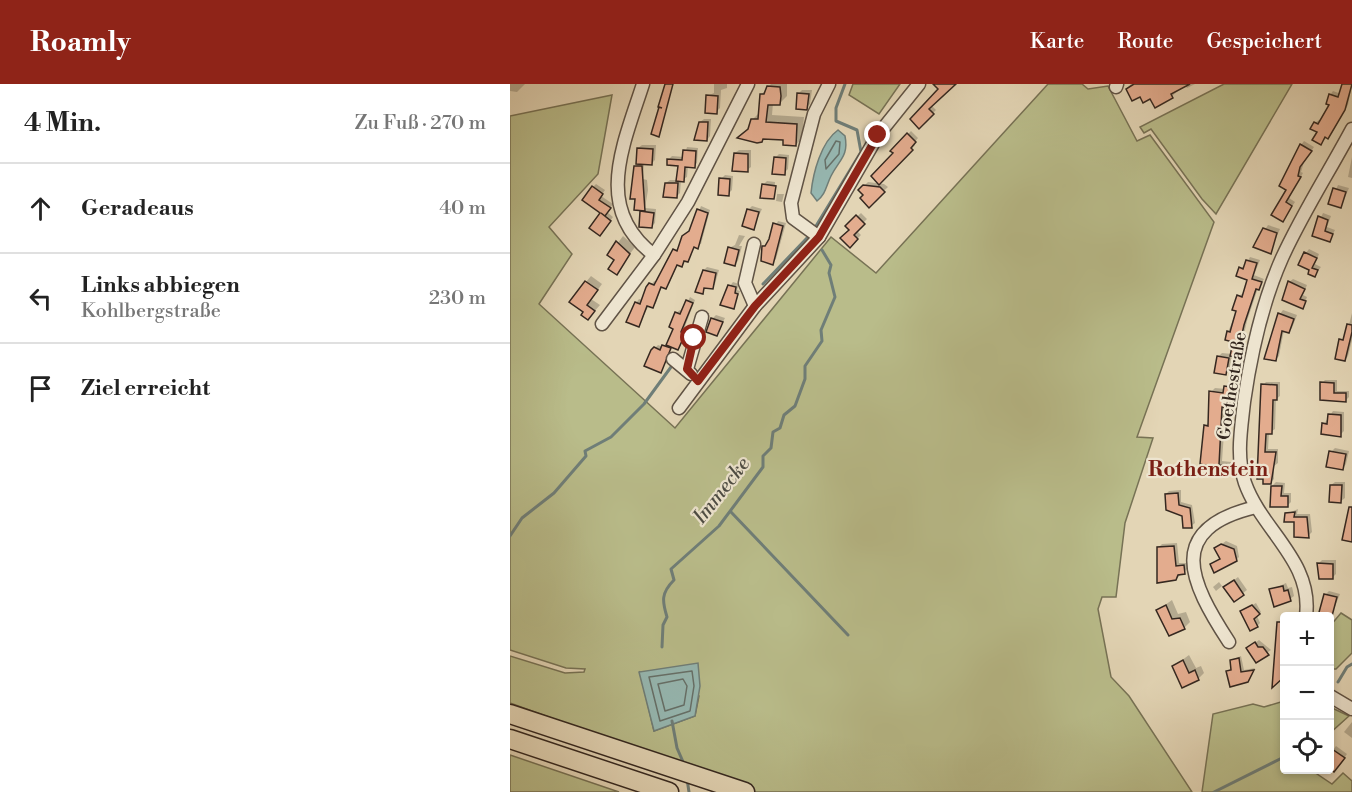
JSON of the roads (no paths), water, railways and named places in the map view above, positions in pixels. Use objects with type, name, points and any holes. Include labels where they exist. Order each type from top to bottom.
[{"type":"highway","points":[[510,714],[746,792]]},
{"type":"highway","points":[[510,739],[669,792]]},
{"type":"street","points":[[643,84],[623,150],[617,186],[618,208],[628,231],[654,255]]},
{"type":"street","points":[[819,237],[793,218],[791,203],[814,114],[829,84]]},
{"type":"street","points":[[679,408],[755,306],[819,237],[878,135],[919,84]]},
{"type":"street","points":[[602,324],[654,255],[710,164],[743,86]]},
{"type":"street","name":"Goethestraße","points":[[1306,612],[1306,586],[1298,564],[1256,507],[1241,469],[1239,441],[1251,353],[1283,257],[1352,129]]},
{"type":"street","points":[[754,244],[745,283],[755,306]]},
{"type":"street","points":[[687,369],[702,317]]},
{"type":"street","points":[[673,359],[698,381]]},
{"type":"street","points":[[1229,642],[1206,606],[1198,588],[1194,560],[1198,542],[1205,529],[1216,520],[1256,507]]},
{"type":"street","points":[[1334,699],[1352,709]]},
{"type":"water","points":[[838,130],[845,136],[846,148],[824,193],[817,201],[811,193],[816,167],[827,142]]},
{"type":"water","points":[[698,663],[700,686],[695,716],[654,731],[639,672]]},
{"type":"waterway","name":"Immecke","points":[[816,226],[861,152],[857,130],[836,121],[836,108],[845,84]]},
{"type":"waterway","points":[[763,284],[807,238]]},
{"type":"waterway","name":"Immecke","points":[[662,647],[663,625],[667,617],[664,597],[674,580],[671,569],[719,526],[763,467],[763,456],[771,448],[773,432],[780,428],[784,415],[795,406],[805,379],[805,366],[822,341],[821,330],[835,297],[829,273],[831,265],[822,250]]},
{"type":"waterway","points":[[510,536],[522,518],[554,493],[586,456],[585,451],[611,437],[644,404],[671,367]]},
{"type":"waterway","points":[[731,512],[848,635]]},
{"type":"waterway","points":[[1338,682],[1347,667],[1352,664]]},
{"type":"waterway","name":"Immecke","points":[[672,721],[677,748],[684,764]]},
{"type":"waterway","points":[[1214,792],[1280,759]]},
{"type":"waterway","name":"Immecke","points":[[687,779],[689,792]]},
{"type":"district","name":"Rothenstein","points":[[1208,470]]}]
